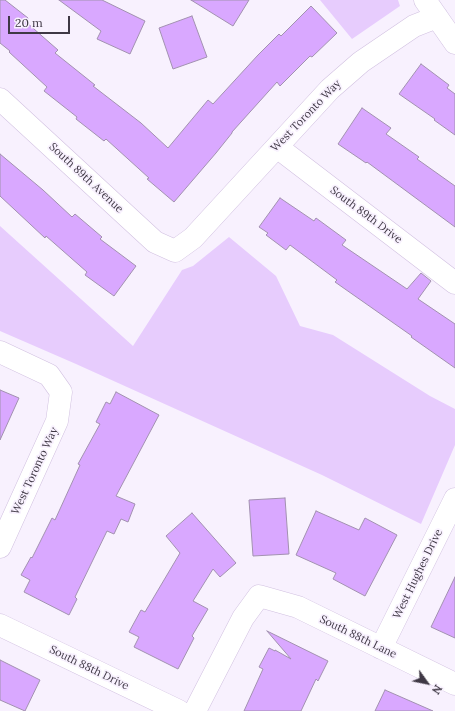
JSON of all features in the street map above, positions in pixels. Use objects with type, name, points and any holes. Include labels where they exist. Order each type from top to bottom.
[{"type":"street","points":[[431,9],[455,43]]},
{"type":"street","name":"West Toronto Way","points":[[175,250],[193,238],[330,89],[361,62],[414,26],[431,9]]},
{"type":"street","name":"South 89th Avenue","points":[[0,98],[155,242],[175,250]]},
{"type":"street","name":"South 89th Drive","points":[[277,147],[455,283]]},
{"type":"street","name":"West Toronto Way","points":[[0,352],[48,375],[61,392],[57,421],[0,547]]},
{"type":"street","name":"West Hughes Drive","points":[[381,648],[455,499]]},
{"type":"street","name":"South 88th Lane","points":[[195,711],[244,618],[259,596],[298,607],[455,684]]},
{"type":"street","name":"South 88th Drive","points":[[0,625],[179,711]]},
{"type":"shaded area","points":[[320,0],[398,0],[400,6],[352,39]]},
{"type":"shaded area","points":[[0,226],[133,346],[182,270],[193,266],[229,237],[276,276],[300,326],[333,335],[430,396],[455,409],[455,445],[421,524],[322,475],[0,331]]},
{"type":"building","points":[[0,0],[5,0],[28,18],[26,22],[58,50],[55,53],[95,85],[93,86],[141,123],[168,148],[208,100],[213,104],[279,34],[281,36],[311,6],[337,33],[312,57],[310,56],[280,86],[277,82],[232,132],[174,202],[147,179],[149,178],[106,139],[104,141],[44,91],[47,87],[0,43]]},
{"type":"building","points":[[59,0],[102,0],[145,21],[130,54],[97,39],[101,31]]},
{"type":"building","points":[[191,0],[249,0],[233,26]]},
{"type":"building","points":[[192,16],[207,57],[173,69],[159,28]]},
{"type":"building","points":[[421,64],[449,85],[447,88],[455,94],[455,135],[399,94]]},
{"type":"building","points":[[362,108],[391,128],[386,134],[419,157],[417,159],[455,186],[455,227],[367,162],[366,163],[338,144]]},
{"type":"building","points":[[0,154],[43,190],[72,217],[75,214],[102,237],[100,239],[136,266],[114,296],[85,275],[87,272],[46,236],[45,238],[0,196]]},
{"type":"building","points":[[280,198],[314,221],[316,218],[346,240],[342,245],[407,289],[421,273],[431,281],[418,299],[455,324],[455,368],[335,282],[337,280],[290,245],[286,250],[266,235],[268,233],[259,227]]},
{"type":"building","points":[[0,390],[19,398],[0,440]]},
{"type":"building","points":[[116,392],[159,415],[116,496],[135,504],[128,522],[121,519],[114,534],[107,531],[75,597],[77,599],[69,615],[24,592],[30,580],[21,575],[31,557],[32,558],[52,518],[55,520],[80,465],[78,464],[100,424],[96,422],[106,402],[110,404]]},
{"type":"building","points":[[285,498],[289,554],[253,556],[249,500]]},
{"type":"building","points":[[316,511],[359,530],[365,518],[397,535],[365,596],[333,579],[336,573],[296,555]]},
{"type":"building","points":[[192,513],[236,563],[220,577],[213,569],[193,601],[208,609],[192,636],[194,638],[178,669],[134,647],[139,637],[129,632],[141,610],[145,612],[180,553],[166,536]]},
{"type":"building","points":[[455,577],[455,638],[431,627]]},
{"type":"building","points":[[267,631],[328,661],[318,681],[316,679],[301,711],[244,711],[263,669],[259,667],[269,648],[291,659]]},
{"type":"building","points":[[0,660],[40,680],[25,711],[0,700]]},
{"type":"building","points":[[385,690],[433,711],[375,711]]}]
